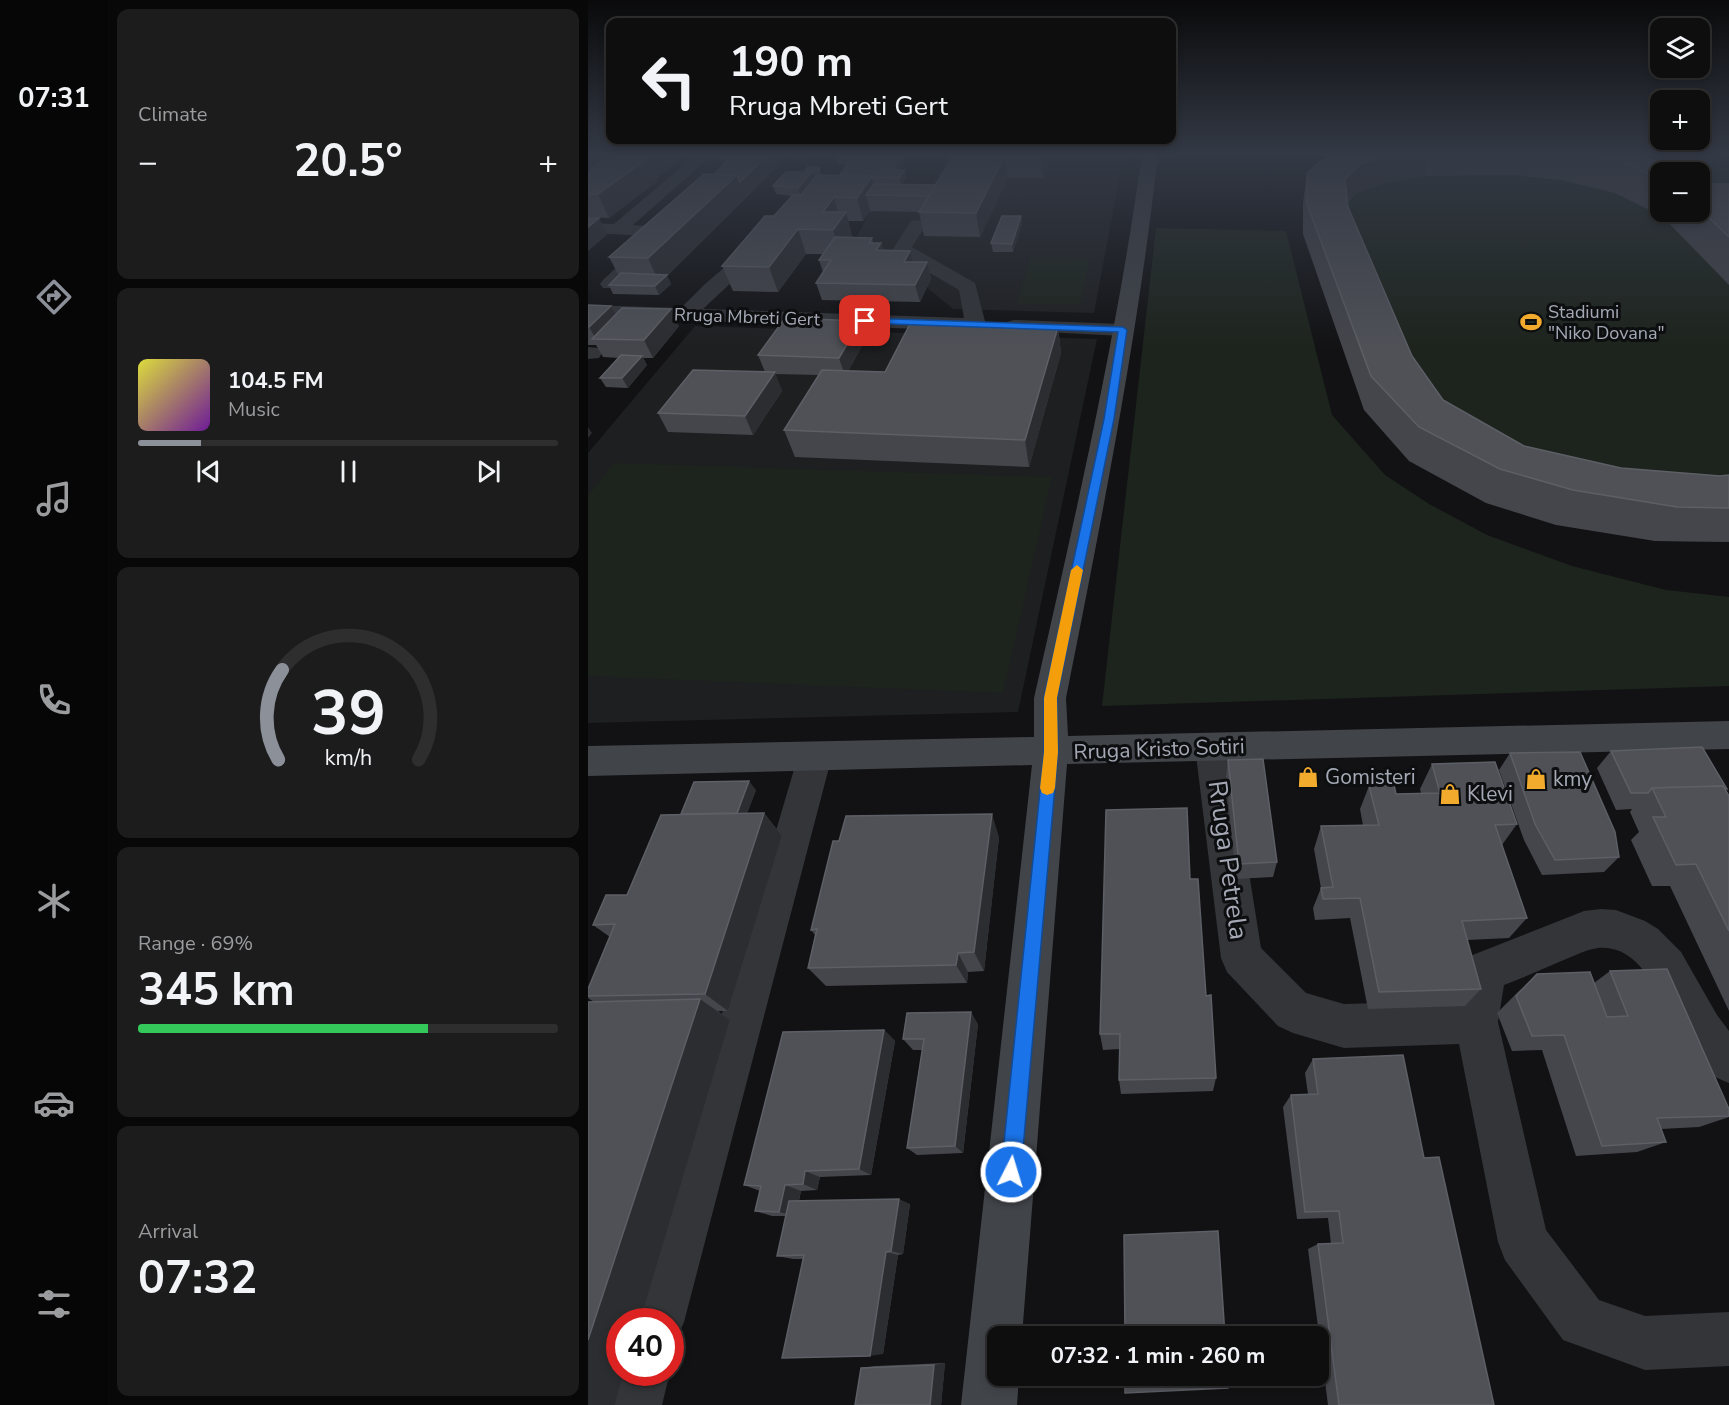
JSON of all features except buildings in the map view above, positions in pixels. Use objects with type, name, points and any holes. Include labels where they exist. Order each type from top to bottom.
[{"type":"street","points":[[618,229],[630,219]]},
{"type":"street","points":[[989,1405],[1051,752],[1050,698],[1109,419],[1142,219]]},
{"type":"street","points":[[917,225],[902,249],[968,287],[976,325]]},
{"type":"street","points":[[588,228],[657,231],[662,234],[610,284]]},
{"type":"street","points":[[687,314],[711,288],[728,276],[773,232]]},
{"type":"street","name":"Rruga Mbreti Gert","points":[[588,311],[1123,330]]},
{"type":"street","name":"Rruga Kristo Sotiri","points":[[588,761],[1729,735]]},
{"type":"street","points":[[1693,736],[1711,765]]},
{"type":"street","name":"Rruga Petrela","points":[[1212,747],[1242,958],[1293,1011],[1344,1026],[1476,1022]]},
{"type":"street","points":[[661,1308],[815,756]]},
{"type":"street","points":[[1729,1061],[1721,1055],[1698,1026],[1674,975],[1654,950],[1626,932],[1609,928],[1585,931],[1485,971],[1476,1022],[1523,1242],[1582,1321],[1645,1343],[1729,1339]]},
{"type":"street","points":[[634,1405],[639,1386]]},
{"type":"shaded area","points":[[866,219],[1112,219],[1094,313],[953,309],[869,239],[856,238]]},
{"type":"shaded area","name":"Stadiumi \"Niko Dovana\"","points":[[1303,219],[1650,219],[1650,222],[1710,222],[1710,219],[1729,221],[1729,542],[1655,541],[1486,503],[1303,234]]},
{"type":"shaded area","points":[[1156,228],[1286,231],[1332,415],[1385,475],[1429,504],[1487,535],[1572,566],[1666,590],[1729,597],[1729,686],[1102,706]]},
{"type":"shaded area","points":[[1031,257],[1090,258],[1080,305],[1016,304]]},
{"type":"shaded area","points":[[695,326],[1097,339],[1018,712],[588,723],[588,453]]},
{"type":"shaded area","points":[[614,463],[1052,477],[1003,693],[588,676],[588,496]]},
{"type":"slow traffic","points":[[1047,788],[1051,752],[1050,698],[1077,570]]},
{"type":"place","name":"Stadiumi \"Niko Dovana\"","points":[[1531,322]]},
{"type":"place","name":"Gomisteri","points":[[1308,777]]},
{"type":"place","name":"kmy","points":[[1536,779]]},
{"type":"place","name":"Klevi","points":[[1450,794]]},
{"type":"route","points":[[865,321],[1123,330],[1109,419],[1050,698],[1051,752],[1011,1172]]}]
